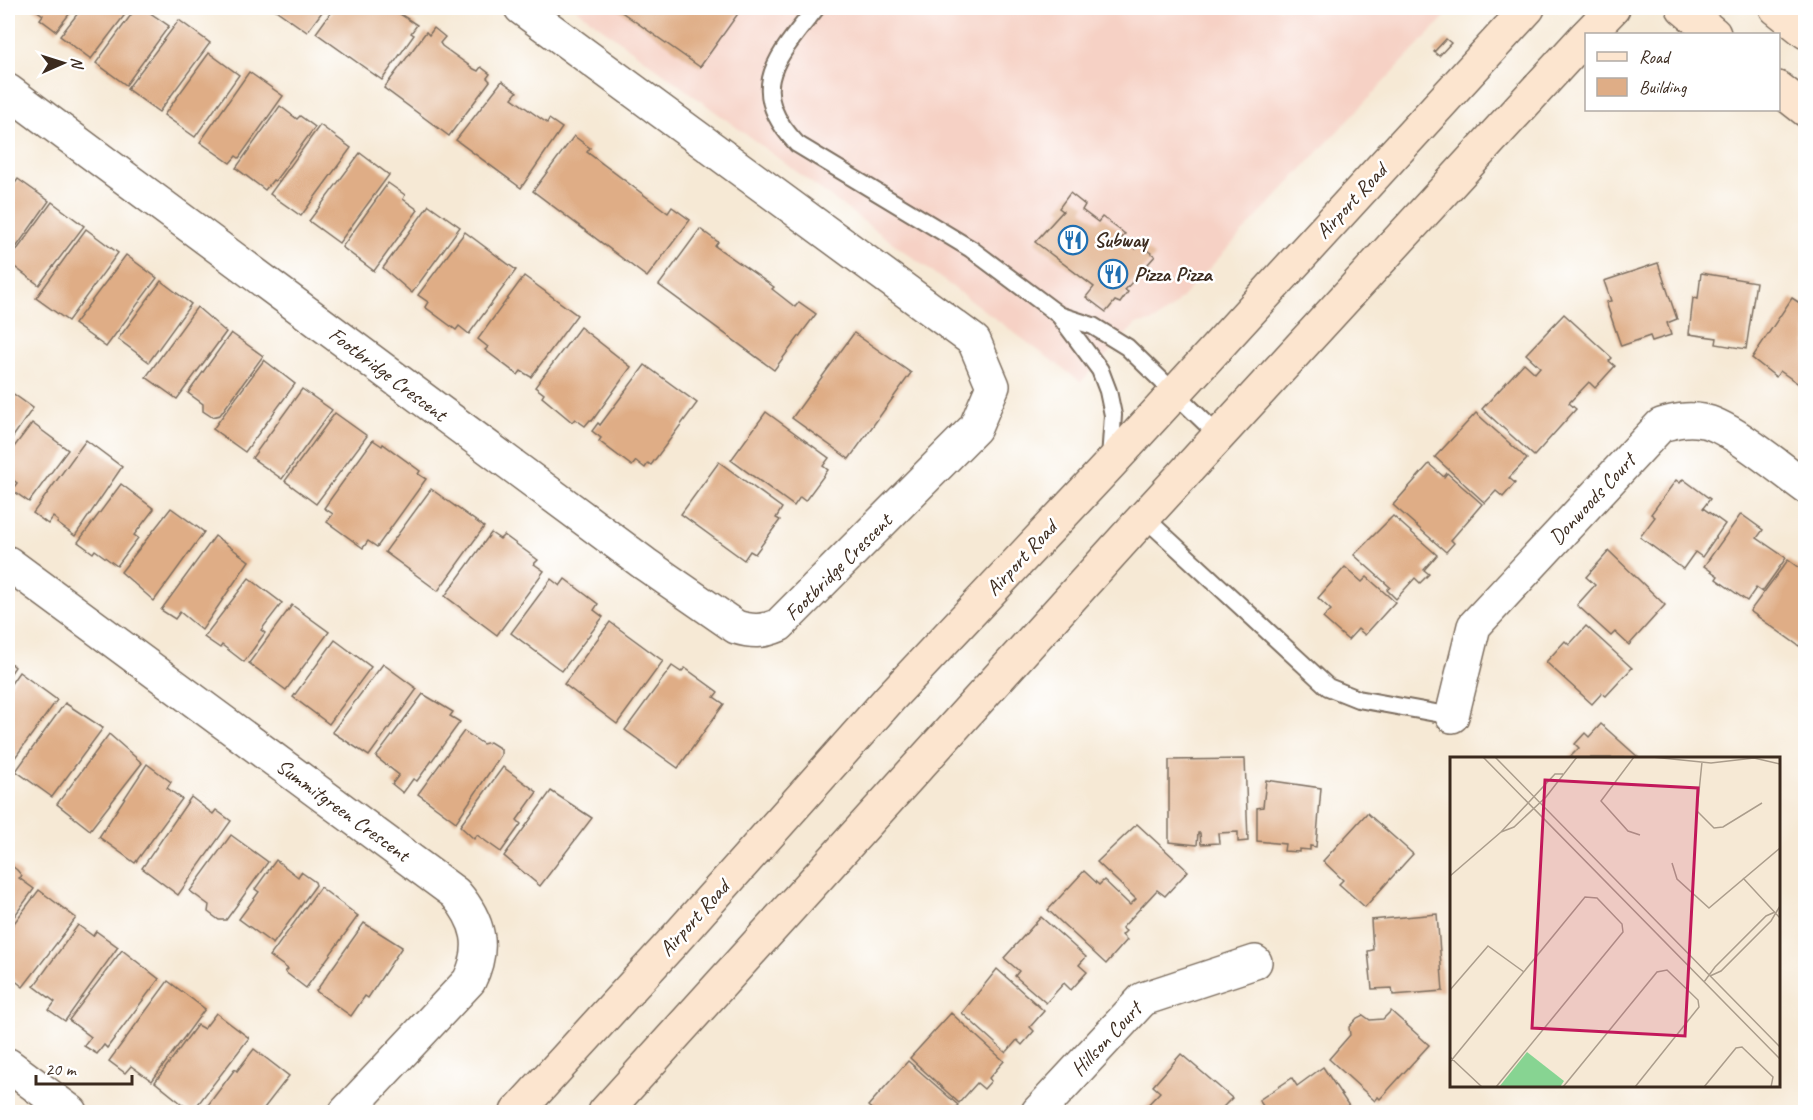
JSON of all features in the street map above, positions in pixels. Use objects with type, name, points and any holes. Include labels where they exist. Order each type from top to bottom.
[{"type":"main road","name":"Airport Road","points":[[517,1113],[679,936],[890,698],[1110,464],[1528,8]]},
{"type":"main road","points":[[1589,33],[1613,8]]},
{"type":"main road","points":[[1683,8],[1713,33]]},
{"type":"main road","points":[[1776,8],[1806,32]]},
{"type":"main road","points":[[605,1113],[1144,517],[1220,437],[1585,37]]},
{"type":"main road","points":[[1780,89],[1806,110]]},
{"type":"street","name":"Footbridge Crescent","points":[[8,91],[635,557],[736,627],[758,631],[780,625],[975,428],[993,386],[974,341],[521,8]]},
{"type":"street","name":"Donwoods Court","points":[[1452,716],[1474,626],[1661,425],[1682,419],[1705,421],[1729,433],[1806,487]]},
{"type":"street","name":"Summitgreen Crescent","points":[[8,563],[455,893],[468,908],[476,926],[479,943],[478,963],[469,981],[346,1113]]},
{"type":"street","name":"Hillson Court","points":[[1038,1113],[1143,999],[1255,962]]},
{"type":"street","points":[[8,1065],[71,1113]]},
{"type":"lane","points":[[816,8],[773,66],[770,88],[773,109],[782,128],[797,144],[971,249],[1059,315],[1100,370],[1108,391],[1113,415],[1110,464]]},
{"type":"lane","points":[[1059,315],[1093,326],[1127,347],[1220,437]]},
{"type":"lane","points":[[1144,517],[1318,679],[1338,693],[1368,702],[1452,716]]},
{"type":"shaded area","points":[[575,8],[1453,8],[1170,310],[1152,322],[1136,324],[1081,382]]},
{"type":"building","points":[[33,8],[74,8],[56,31],[40,19],[43,15]]},
{"type":"building","points":[[82,8],[130,8],[91,59],[60,36]]},
{"type":"building","points":[[136,8],[143,8],[169,26],[126,85],[96,63]]},
{"type":"building","points":[[273,8],[325,8],[307,32]]},
{"type":"building","points":[[334,8],[391,8],[417,25],[411,33],[414,35],[382,80],[316,33]]},
{"type":"building","points":[[616,8],[742,8],[700,67]]},
{"type":"building","points":[[179,20],[210,43],[159,112],[127,89]]},
{"type":"building","points":[[434,28],[445,37],[440,43],[442,46],[474,69],[478,71],[481,67],[490,74],[487,78],[490,81],[449,136],[384,88],[426,32],[429,35]]},
{"type":"building","points":[[1446,39],[1451,43],[1439,56],[1434,52]]},
{"type":"building","points":[[209,53],[239,75],[195,137],[164,115]]},
{"type":"building","points":[[249,72],[283,96],[239,158],[236,156],[230,163],[200,142]]},
{"type":"building","points":[[502,81],[517,92],[512,98],[547,123],[549,119],[562,128],[521,188],[456,140]]},
{"type":"building","points":[[280,106],[297,119],[300,116],[315,127],[275,181],[273,180],[265,190],[236,168]]},
{"type":"building","points":[[320,125],[351,148],[301,216],[270,194]]},
{"type":"building","points":[[574,136],[590,148],[587,152],[668,213],[672,207],[690,220],[647,277],[533,191]]},
{"type":"building","points":[[360,153],[389,175],[339,243],[309,221]]},
{"type":"building","points":[[18,179],[49,201],[8,259],[8,193]]},
{"type":"building","points":[[388,183],[405,195],[403,199],[418,210],[374,271],[342,247]]},
{"type":"building","points":[[1070,193],[1085,205],[1082,210],[1098,222],[1102,217],[1125,234],[1122,238],[1136,249],[1140,245],[1155,256],[1125,290],[1128,292],[1120,303],[1115,301],[1106,312],[1086,297],[1094,287],[1035,242],[1063,211],[1059,208]]},
{"type":"building","points":[[52,202],[84,226],[39,285],[8,262]]},
{"type":"building","points":[[429,205],[460,227],[412,293],[383,268]]},
{"type":"building","points":[[86,229],[118,253],[68,321],[36,298]]},
{"type":"building","points":[[700,229],[718,242],[715,246],[774,287],[772,289],[795,307],[799,302],[816,314],[774,370],[659,285]]},
{"type":"building","points":[[465,232],[516,270],[469,334],[459,326],[456,330],[425,307],[428,302],[418,295]]},
{"type":"building","points":[[126,255],[157,278],[106,347],[74,324]]},
{"type":"building","points":[[1658,263],[1677,319],[1667,323],[1671,335],[1652,341],[1650,336],[1621,346],[1606,302],[1611,301],[1604,281]]},
{"type":"building","points":[[1701,273],[1756,282],[1746,349],[1716,344],[1717,338],[1689,334],[1693,298],[1698,299]]},
{"type":"building","points":[[524,276],[577,315],[531,377],[521,371],[518,375],[485,350],[488,347],[478,339]]},
{"type":"building","points":[[161,281],[191,304],[149,362],[118,339]]},
{"type":"building","points":[[1792,298],[1806,307],[1806,389],[1780,371],[1776,377],[1752,358]]},
{"type":"building","points":[[197,307],[226,332],[177,399],[146,377]]},
{"type":"building","points":[[1564,314],[1612,358],[1609,361],[1615,366],[1595,388],[1589,382],[1569,403],[1576,409],[1534,456],[1482,409],[1524,363],[1535,373],[1540,367],[1526,354]]},
{"type":"building","points":[[580,327],[631,367],[592,421],[590,420],[585,426],[575,419],[572,422],[542,397],[544,394],[535,387]]},
{"type":"building","points":[[231,333],[263,356],[220,415],[212,417],[203,411],[203,404],[188,393]]},
{"type":"building","points":[[854,333],[911,373],[849,459],[792,418]]},
{"type":"building","points":[[264,360],[295,384],[245,452],[213,429]]},
{"type":"building","points":[[645,365],[697,403],[651,465],[648,463],[645,468],[636,461],[632,466],[599,441],[601,438],[592,431],[598,423],[600,425]]},
{"type":"building","points":[[302,389],[332,410],[282,479],[252,458]]},
{"type":"building","points":[[8,390],[33,408],[8,444]]},
{"type":"building","points":[[766,412],[829,458],[823,466],[828,470],[805,501],[800,497],[794,506],[731,460]]},
{"type":"building","points":[[335,413],[367,436],[316,504],[285,481]]},
{"type":"building","points":[[1476,413],[1527,459],[1509,478],[1515,483],[1503,497],[1496,491],[1485,503],[1435,457]]},
{"type":"building","points":[[32,423],[68,450],[29,502],[12,490],[17,483],[8,476],[8,455]]},
{"type":"building","points":[[86,440],[122,467],[75,536],[57,523],[58,521],[53,517],[48,524],[33,513]]},
{"type":"building","points":[[373,440],[382,446],[383,444],[420,471],[418,474],[426,479],[377,547],[368,541],[363,548],[327,522],[333,514],[324,508]]},
{"type":"building","points":[[719,462],[782,508],[776,518],[780,520],[755,554],[750,551],[744,560],[681,514]]},
{"type":"building","points":[[1429,464],[1444,477],[1447,473],[1482,504],[1451,540],[1454,543],[1446,552],[1393,505]]},
{"type":"building","points":[[1683,479],[1710,499],[1703,508],[1725,524],[1702,557],[1695,552],[1683,569],[1640,537],[1655,517],[1651,514],[1676,480],[1680,483]]},
{"type":"building","points":[[121,484],[154,509],[134,535],[138,538],[117,566],[95,550],[93,553],[78,542]]},
{"type":"building","points":[[431,489],[484,527],[438,591],[385,552]]},
{"type":"building","points":[[171,508],[204,532],[154,601],[121,572]]},
{"type":"building","points":[[1741,514],[1763,530],[1757,538],[1786,558],[1762,592],[1756,588],[1747,601],[1716,579],[1718,576],[1704,566]]},
{"type":"building","points":[[1393,516],[1437,555],[1424,570],[1429,574],[1420,583],[1415,578],[1396,599],[1387,590],[1390,587],[1354,555]]},
{"type":"building","points":[[491,533],[500,539],[504,535],[538,560],[534,564],[544,571],[497,635],[445,596]]},
{"type":"building","points":[[215,536],[249,561],[202,630],[180,612],[175,619],[161,610]]},
{"type":"building","points":[[1609,551],[1665,605],[1629,645],[1615,632],[1611,636],[1577,605],[1595,585],[1586,577]]},
{"type":"building","points":[[1788,560],[1806,573],[1806,638],[1799,646],[1750,611]]},
{"type":"building","points":[[1345,567],[1362,582],[1367,577],[1395,602],[1365,635],[1358,629],[1348,640],[1323,618],[1331,610],[1318,598]]},
{"type":"building","points":[[249,578],[282,603],[261,630],[265,633],[244,662],[222,645],[220,648],[204,637]]},
{"type":"building","points":[[551,579],[560,586],[565,579],[598,604],[594,610],[603,617],[562,671],[511,633]]},
{"type":"building","points":[[292,605],[329,632],[286,690],[249,663]]},
{"type":"building","points":[[610,622],[663,661],[617,724],[564,684]]},
{"type":"building","points":[[1586,626],[1632,668],[1606,696],[1602,693],[1592,704],[1546,662],[1565,641],[1569,645]]},
{"type":"building","points":[[335,640],[371,667],[329,724],[293,697]]},
{"type":"building","points":[[8,661],[15,667],[8,677]]},
{"type":"building","points":[[383,664],[417,689],[369,756],[332,732]]},
{"type":"building","points":[[672,666],[681,672],[685,668],[718,692],[714,697],[724,704],[678,768],[625,730]]},
{"type":"building","points":[[19,672],[57,700],[14,759],[8,754],[8,688]]},
{"type":"building","points":[[423,694],[453,712],[450,716],[460,722],[417,781],[413,779],[403,793],[392,784],[399,775],[376,757]]},
{"type":"building","points":[[65,703],[103,728],[52,797],[16,771]]},
{"type":"building","points":[[1601,724],[1638,757],[1570,757],[1579,748],[1575,744],[1585,733],[1589,737]]},
{"type":"building","points":[[464,731],[483,744],[490,742],[501,749],[501,755],[456,822],[418,794]]},
{"type":"building","points":[[109,734],[142,763],[90,830],[57,804]]},
{"type":"building","points":[[1245,759],[1248,841],[1238,842],[1238,832],[1218,833],[1219,843],[1201,844],[1200,833],[1198,833],[1197,845],[1169,842],[1169,760]]},
{"type":"building","points":[[147,764],[171,782],[167,788],[182,799],[135,863],[99,837]]},
{"type":"building","points":[[503,767],[537,792],[517,820],[521,824],[501,852],[477,835],[474,839],[460,826]]},
{"type":"building","points":[[1266,780],[1321,788],[1316,847],[1310,846],[1310,850],[1299,849],[1299,852],[1284,851],[1285,844],[1257,841],[1257,808],[1263,807]]},
{"type":"building","points":[[551,791],[592,818],[540,886],[504,856]]},
{"type":"building","points":[[191,797],[213,814],[216,810],[231,821],[178,895],[142,868]]},
{"type":"building","points":[[1367,813],[1413,854],[1365,907],[1339,884],[1343,880],[1323,861]]},
{"type":"building","points":[[1137,824],[1188,871],[1165,896],[1157,890],[1122,928],[1126,931],[1122,935],[1127,940],[1106,964],[1048,910],[1084,871],[1099,885],[1104,880],[1130,905],[1136,899],[1097,862]]},
{"type":"building","points":[[231,835],[268,862],[226,920],[219,920],[208,912],[209,905],[190,891]]},
{"type":"building","points":[[276,860],[298,877],[301,872],[316,885],[273,944],[239,919],[259,892],[255,889]]},
{"type":"building","points":[[8,863],[22,876],[19,878],[34,889],[8,925]]},
{"type":"building","points":[[320,887],[358,916],[306,988],[285,972],[288,969],[270,956]]},
{"type":"building","points":[[39,890],[76,918],[23,987],[8,975],[8,931]]},
{"type":"building","points":[[1437,914],[1443,991],[1393,995],[1392,988],[1372,989],[1368,951],[1373,950],[1371,920]]},
{"type":"building","points":[[1041,917],[1086,957],[1079,965],[1087,972],[1071,990],[1064,983],[1046,1003],[1015,976],[1019,971],[1004,958]]},
{"type":"building","points":[[364,923],[402,947],[368,998],[365,996],[351,1016],[316,991]]},
{"type":"building","points":[[78,925],[93,936],[96,931],[118,947],[65,1021],[49,1010],[55,1002],[34,986]]},
{"type":"building","points":[[122,950],[159,979],[107,1048],[104,1045],[97,1054],[84,1046],[91,1037],[69,1020]]},
{"type":"building","points":[[997,969],[1044,1011],[1030,1027],[1034,1031],[1022,1045],[1017,1040],[1006,1053],[962,1013]]},
{"type":"building","points":[[168,981],[205,1009],[152,1081],[131,1066],[125,1073],[109,1061]]},
{"type":"building","points":[[1391,1011],[1429,1045],[1380,1099],[1378,1097],[1375,1101],[1329,1059],[1350,1035],[1349,1027],[1357,1018],[1363,1015],[1370,1020],[1383,1019]]},
{"type":"building","points":[[216,1013],[249,1038],[192,1112],[155,1082],[197,1025],[204,1029]]},
{"type":"building","points":[[951,1013],[1004,1061],[989,1078],[991,1081],[984,1089],[977,1083],[959,1103],[910,1058]]},
{"type":"building","points":[[254,1049],[289,1076],[261,1112],[218,1112],[208,1105],[235,1069],[237,1071]]},
{"type":"building","points":[[1181,1054],[1232,1098],[1221,1109],[1226,1112],[1141,1112],[1160,1092],[1153,1086]]},
{"type":"building","points":[[908,1061],[958,1105],[951,1112],[875,1112],[868,1106]]},
{"type":"building","points":[[1323,1067],[1353,1112],[1267,1112],[1259,1100],[1292,1078],[1297,1086]]},
{"type":"place","name":"Subway","points":[[1073,240]]},
{"type":"place","name":"Pizza Pizza","points":[[1113,274]]}]
